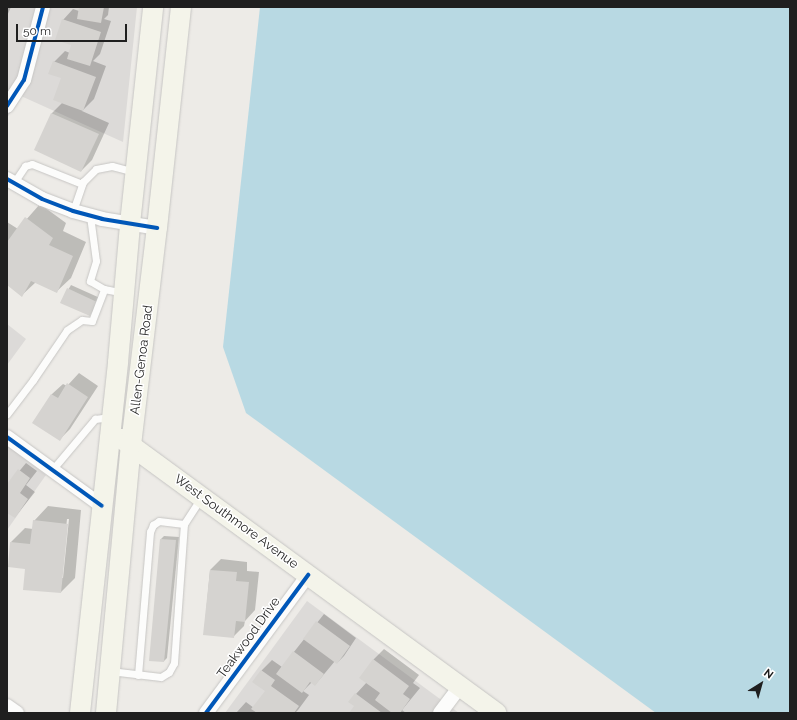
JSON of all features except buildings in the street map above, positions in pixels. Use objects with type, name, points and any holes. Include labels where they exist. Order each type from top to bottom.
[{"type":"main road","name":"Allen-Genoa Road","points":[[80,713],[153,7]]},
{"type":"main road","name":"Allen-Genoa Road","points":[[106,713],[131,444],[157,228],[181,7]]},
{"type":"main road","name":"West Southmore Avenue","points":[[111,424],[131,444],[496,713]]},
{"type":"street","points":[[7,106],[24,80],[44,7]]},
{"type":"street","points":[[10,181],[42,199],[72,211],[130,224],[157,228]]},
{"type":"street","points":[[7,436],[102,506]]},
{"type":"street","name":"Teakwood Drive","points":[[206,713],[308,575]]},
{"type":"street","points":[[440,713],[460,686]]},
{"type":"street","points":[[7,706],[17,713]]},
{"type":"lane","points":[[10,181],[25,166],[32,164],[82,184]]},
{"type":"lane","points":[[72,211],[82,184],[96,169],[105,166],[135,172]]},
{"type":"lane","points":[[90,216],[96,261],[90,281],[104,289],[124,293]]},
{"type":"lane","points":[[7,414],[33,380],[67,330],[82,320],[92,321],[104,289]]},
{"type":"lane","points":[[52,470],[95,419],[111,424]]},
{"type":"lane","points":[[110,671],[161,677],[169,672],[174,664],[184,524],[202,497]]},
{"type":"lane","points":[[138,675],[150,532],[153,525],[158,521],[184,524]]},
{"type":"shaded area","points":[[7,7],[137,7],[123,142],[21,96],[7,118]]},
{"type":"shaded area","points":[[7,324],[26,339],[7,365]]},
{"type":"shaded area","points":[[7,445],[46,475],[7,530]]},
{"type":"shaded area","points":[[307,601],[459,713],[225,713]]},
{"type":"water","points":[[260,7],[790,7],[790,713],[656,713],[246,413],[223,347]]},
{"type":"cycle path","points":[[7,106],[24,80],[43,7]]},
{"type":"cycle path","points":[[7,179],[42,199],[73,211],[102,219],[157,228]]},
{"type":"cycle path","points":[[7,437],[102,506]]},
{"type":"cycle path","points":[[206,713],[308,575]]}]
